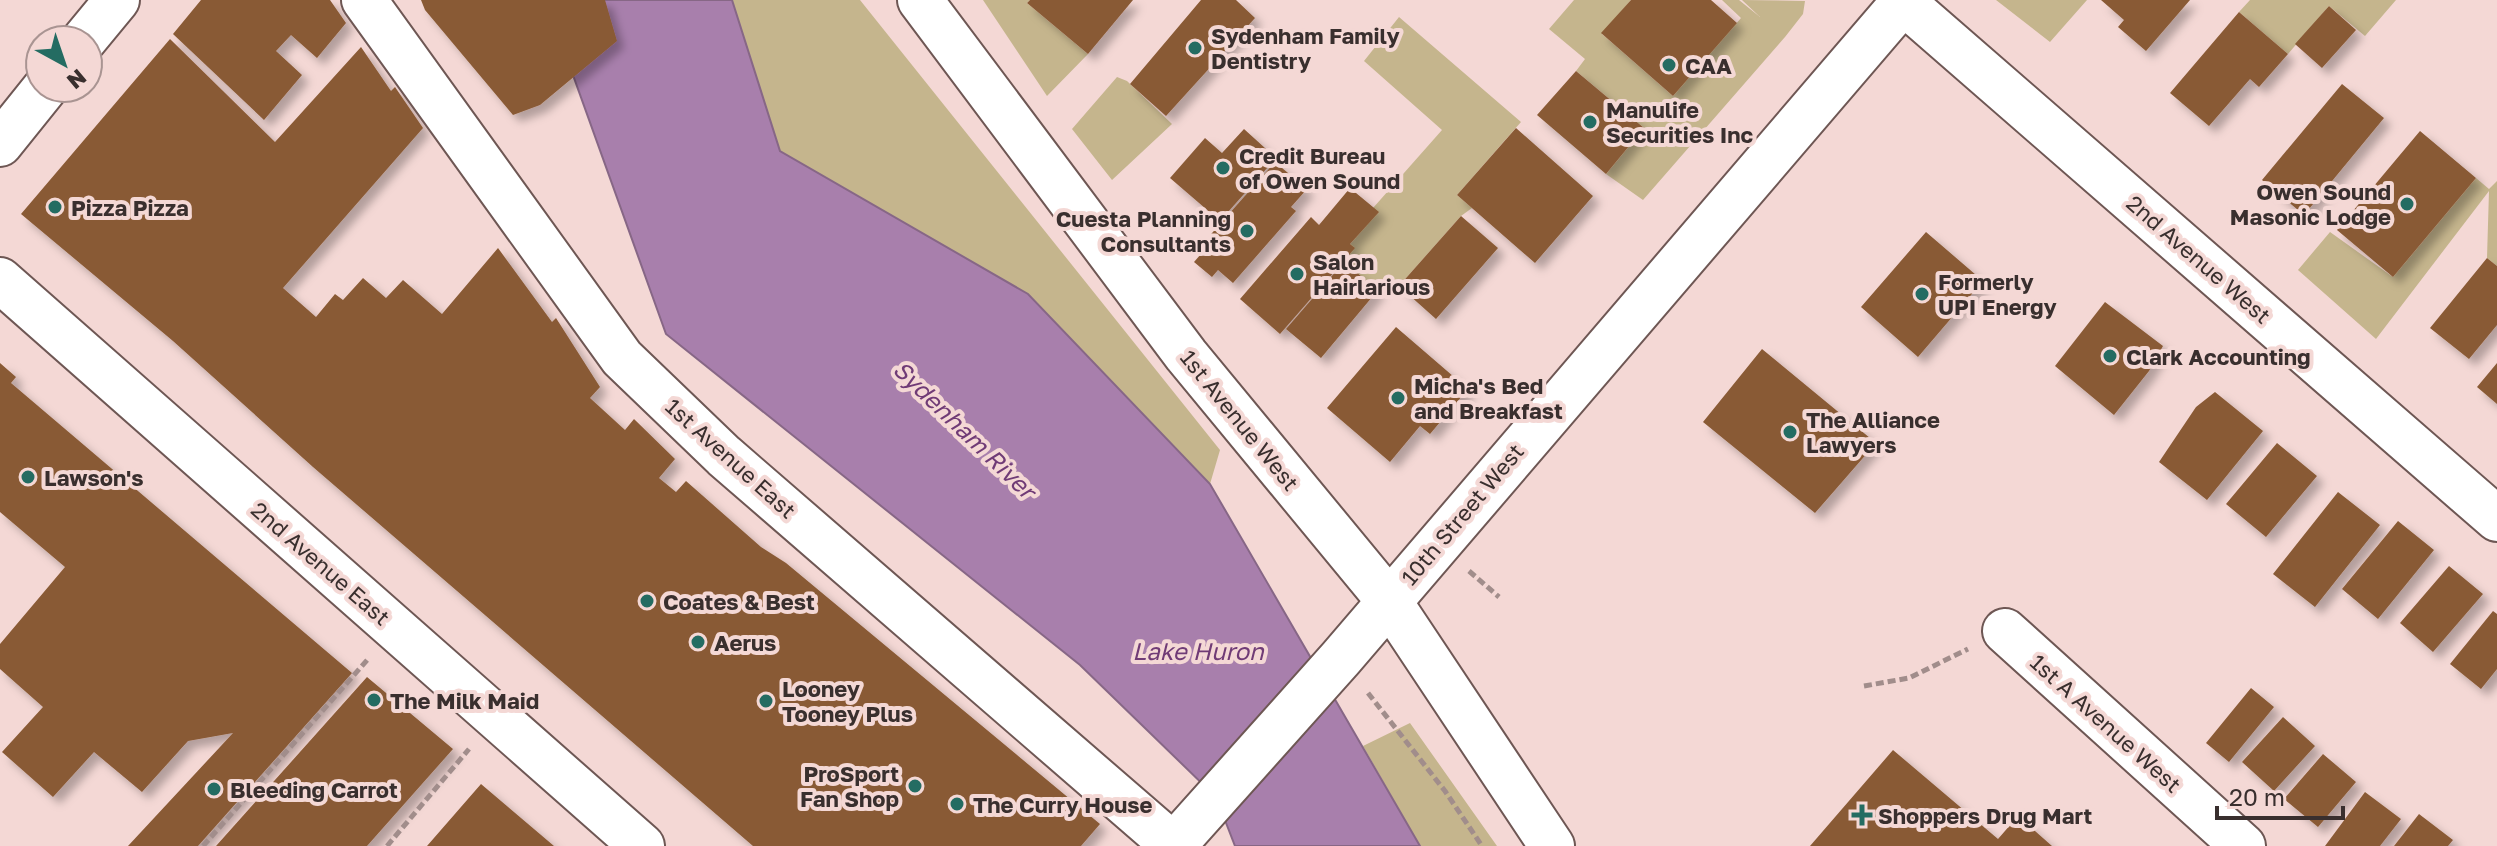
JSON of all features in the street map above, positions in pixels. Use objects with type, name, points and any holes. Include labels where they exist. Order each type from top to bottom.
[{"type":"street","name":"1st Avenue East","points":[[364,0],[622,358],[724,456],[1174,846]]},
{"type":"street","name":"1st Avenue West","points":[[920,0],[1186,355],[1389,601],[1552,846]]},
{"type":"street","name":"10th Street West","points":[[1174,846],[1341,658],[1903,1]]},
{"type":"street","name":"2nd Avenue West","points":[[1903,1],[2497,519]]},
{"type":"street","points":[[0,144],[32,104]]},
{"type":"street","name":"2nd Avenue East","points":[[0,280],[642,846]]},
{"type":"street","name":"1st A Avenue West","points":[[2005,631],[2243,846]]},
{"type":"path","points":[[203,846],[396,629]]},
{"type":"path","points":[[1864,686],[1909,678],[2005,631]]},
{"type":"path","points":[[1341,658],[1445,791],[1482,846]]},
{"type":"path","points":[[387,846],[474,743]]},
{"type":"shaded area","points":[[732,0],[860,0],[1220,450],[1210,484],[1028,294],[780,151]]},
{"type":"shaded area","points":[[983,0],[1030,0],[1027,3],[1088,54],[1047,96]]},
{"type":"shaded area","points":[[1574,0],[1631,0],[1602,34],[1673,96],[1741,18],[1722,0],[1739,0],[1760,17],[1742,0],[1805,1],[1803,14],[1785,37],[1643,200],[1606,174],[1644,128],[1576,71],[1585,59],[1549,29]]},
{"type":"shaded area","points":[[1996,0],[2087,0],[2050,42]]},
{"type":"shaded area","points":[[2250,0],[2396,0],[2365,36],[2329,6],[2288,54],[2239,12]]},
{"type":"shaded area","points":[[1399,17],[1521,122],[1457,195],[1472,208],[1461,216],[1399,286],[1378,290],[1344,262],[1354,248],[1350,244],[1378,212],[1373,208],[1442,130],[1364,61]]},
{"type":"shaded area","points":[[1117,77],[1127,81],[1172,124],[1112,180],[1072,129]]},
{"type":"shaded area","points":[[2476,178],[2489,189],[2497,181],[2497,266],[2487,258],[2489,191],[2376,339],[2298,270],[2330,232],[2393,277]]},
{"type":"shaded area","points":[[1410,723],[1497,846],[1420,846],[1363,746]]},
{"type":"water","points":[[546,0],[732,0],[780,151],[1028,294],[1210,484],[1420,846],[1235,846],[1216,797],[1080,665],[666,334]]},
{"type":"building","points":[[201,0],[330,0],[346,23],[317,58],[291,35],[276,51],[302,75],[264,120],[173,34]]},
{"type":"building","points":[[421,0],[605,0],[617,41],[540,105],[513,115],[425,10]]},
{"type":"building","points":[[1030,0],[1133,0],[1088,54],[1027,3]]},
{"type":"building","name":"Sydenham Family Dentistry","points":[[1201,0],[1236,0],[1255,18],[1166,116],[1130,84]]},
{"type":"building","name":"CAA","points":[[1631,0],[1711,0],[1737,23],[1673,96],[1601,33]]},
{"type":"building","points":[[2101,0],[2190,0],[2146,51],[2118,27],[2124,20]]},
{"type":"building","points":[[2329,6],[2356,30],[2322,68],[2295,44]]},
{"type":"building","points":[[2239,12],[2288,54],[2259,87],[2250,79],[2209,126],[2170,93]]},
{"type":"building","points":[[170,39],[275,142],[361,47],[391,91],[395,87],[423,128],[283,288],[316,317],[335,294],[343,300],[363,278],[386,298],[403,280],[442,314],[498,248],[552,322],[556,318],[600,387],[590,398],[625,430],[634,419],[675,459],[659,478],[676,492],[686,481],[761,547],[786,563],[1100,824],[1081,846],[753,846],[313,467],[173,341],[21,214]]},
{"type":"building","name":"Manulife Securities Inc","points":[[1576,71],[1644,128],[1606,174],[1537,115]]},
{"type":"building","points":[[2342,84],[2384,118],[2304,215],[2262,180]]},
{"type":"building","points":[[1516,128],[1593,196],[1535,263],[1457,195]]},
{"type":"building","name":"Credit Bureau of Owen Sound","points":[[1244,129],[1276,158],[1220,221],[1170,178],[1205,138],[1222,153]]},
{"type":"building","name":"Owen Sound Masonic Lodge","points":[[2420,131],[2476,178],[2393,277],[2337,230]]},
{"type":"building","name":"Cuesta Planning Consultants","points":[[1275,162],[1307,189],[1291,207],[1296,211],[1233,283],[1218,270],[1212,277],[1194,262],[1201,254],[1197,250]]},
{"type":"building","name":"Salon Hairlarious","points":[[1350,188],[1379,212],[1350,244],[1355,248],[1280,334],[1240,299],[1311,217],[1319,225]]},
{"type":"building","points":[[1461,216],[1498,248],[1436,319],[1399,286]]},
{"type":"building","name":"Formerly UPI Energy","points":[[1926,232],[1983,281],[1918,357],[1861,307]]},
{"type":"building","points":[[2487,258],[2497,266],[2497,325],[2469,359],[2430,328]]},
{"type":"building","points":[[1344,262],[1378,290],[1321,358],[1286,329]]},
{"type":"building","name":"Clark Accounting","points":[[2105,302],[2163,346],[2149,371],[2114,415],[2055,366]]},
{"type":"building","name":"Micha's Bed and Breakfast","points":[[1396,327],[1468,389],[1430,434],[1420,426],[1390,462],[1327,408]]},
{"type":"building","name":"The Alliance Lawyers","points":[[1762,349],[1876,443],[1815,513],[1703,422]]},
{"type":"building","points":[[0,363],[16,377],[11,383],[352,673],[198,846],[128,846],[233,733],[188,741],[142,792],[94,752],[53,797],[2,752],[43,707],[0,669],[0,644],[65,567],[0,512]]},
{"type":"building","points":[[2497,363],[2497,404],[2477,387]]},
{"type":"building","points":[[2215,392],[2263,431],[2207,500],[2159,462],[2196,407]]},
{"type":"building","points":[[2277,443],[2317,476],[2266,537],[2226,504]]},
{"type":"building","points":[[2338,492],[2380,525],[2315,607],[2273,574]]},
{"type":"building","points":[[2398,521],[2434,550],[2378,619],[2342,589]]},
{"type":"building","points":[[2449,566],[2483,594],[2433,652],[2400,623]]},
{"type":"building","points":[[2493,611],[2497,614],[2497,669],[2481,689],[2450,664]]},
{"type":"building","points":[[367,677],[453,749],[367,846],[216,846]]},
{"type":"building","points":[[2251,688],[2274,707],[2229,762],[2206,743]]},
{"type":"building","points":[[2283,717],[2315,746],[2274,791],[2242,762]]},
{"type":"building","points":[[1893,750],[1998,839],[2018,816],[2052,846],[1810,846]]},
{"type":"building","points":[[2323,754],[2356,782],[2318,827],[2284,799]]},
{"type":"building","points":[[481,784],[554,846],[427,846]]},
{"type":"building","points":[[2365,792],[2401,819],[2380,846],[2325,846]]},
{"type":"building","points":[[2419,814],[2453,840],[2448,846],[2394,846]]},
{"type":"place","name":"Sydenham Family Dentistry","points":[[1195,48]]},
{"type":"place","name":"CAA","points":[[1669,65]]},
{"type":"place","name":"Manulife Securities Inc","points":[[1590,122]]},
{"type":"place","name":"Credit Bureau of Owen Sound","points":[[1223,168]]},
{"type":"place","name":"Owen Sound Masonic Lodge","points":[[2407,204]]},
{"type":"place","name":"Pizza Pizza","points":[[55,207]]},
{"type":"place","name":"Cuesta Planning Consultants","points":[[1247,231]]},
{"type":"place","name":"Salon Hairlarious","points":[[1297,274]]},
{"type":"place","name":"Formerly UPI Energy","points":[[1922,294]]},
{"type":"place","name":"Clark Accounting","points":[[2110,356]]},
{"type":"place","name":"Micha's Bed and Breakfast","points":[[1398,398]]},
{"type":"place","name":"The Alliance Lawyers","points":[[1790,432]]},
{"type":"place","name":"Lawson's","points":[[28,477]]},
{"type":"place","name":"Coates & Best","points":[[647,601]]},
{"type":"place","name":"Aerus","points":[[698,642]]},
{"type":"place","name":"The Milk Maid","points":[[374,700]]},
{"type":"place","name":"Looney Tooney Plus","points":[[766,701]]},
{"type":"place","name":"ProSport Fan Shop","points":[[915,786]]},
{"type":"place","name":"Bleeding Carrot","points":[[214,789]]},
{"type":"place","name":"The Curry House","points":[[957,804]]},
{"type":"place","name":"Shoppers Drug Mart","points":[[1862,815]]},
{"type":"water label","name":"Sydenham River","points":[[965,429]]},
{"type":"water label","name":"Lake Huron","points":[[1198,650]]}]
